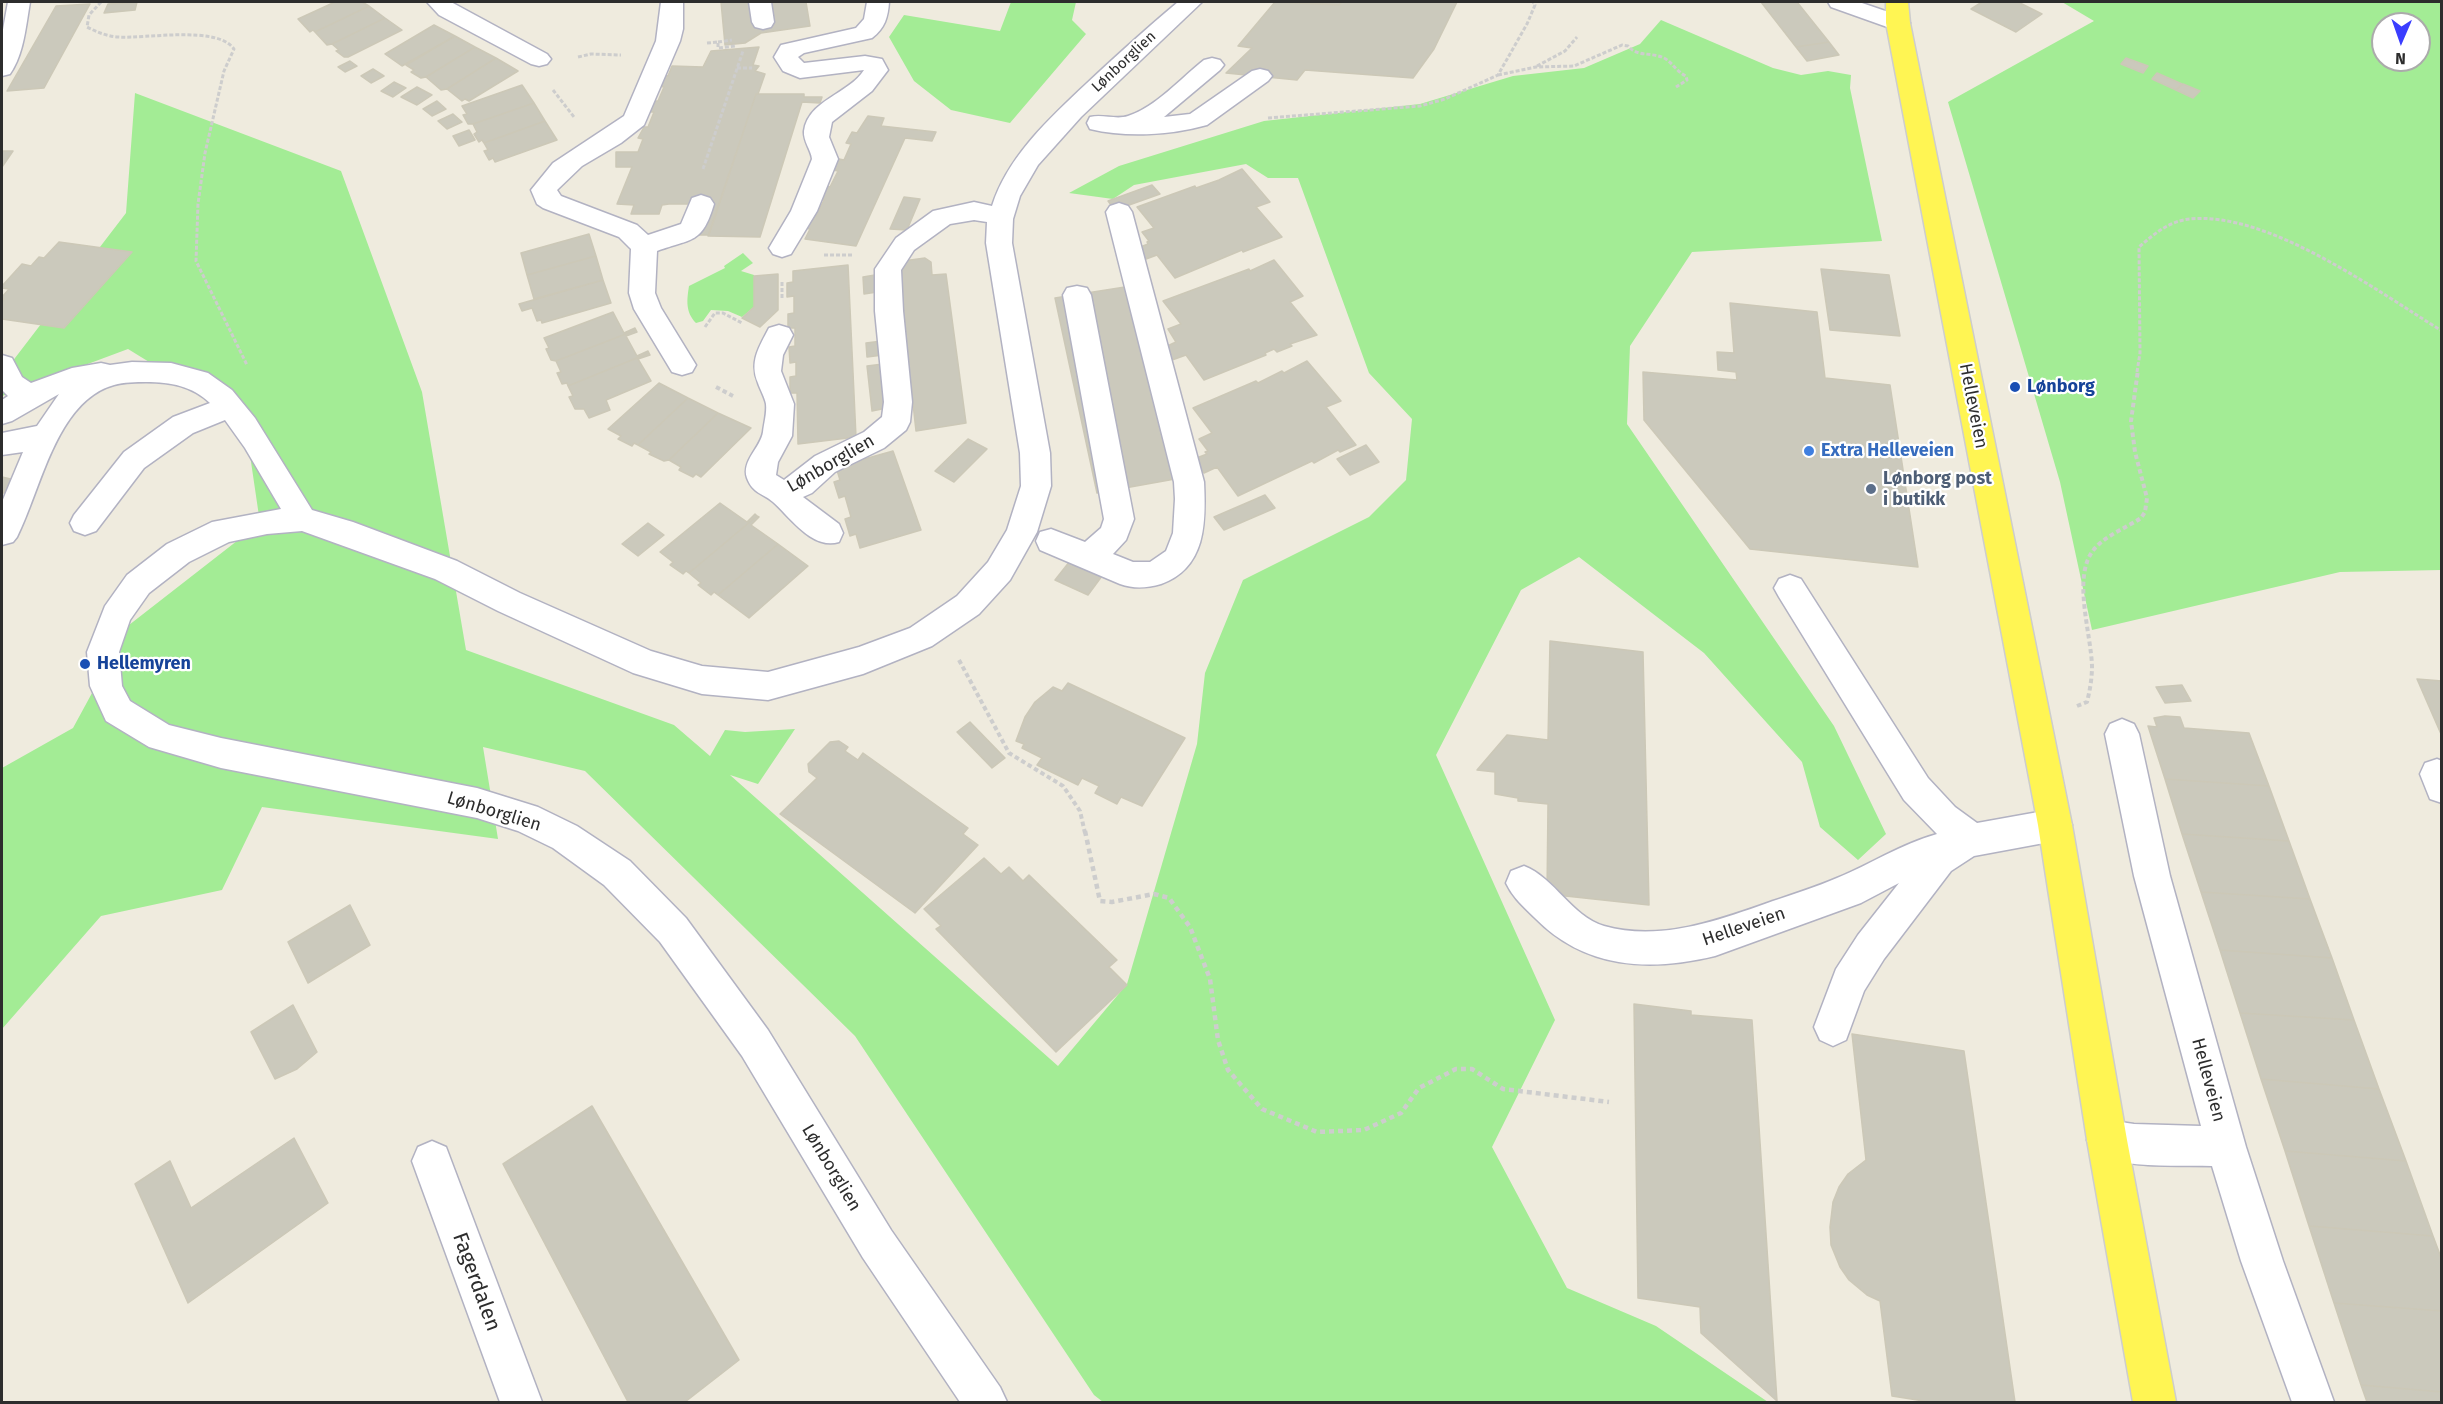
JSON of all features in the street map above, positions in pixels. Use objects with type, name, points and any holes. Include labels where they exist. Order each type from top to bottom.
[{"type":"main road","name":"Helleveien","points":[[1897,12],[2055,825],[2107,1140],[2155,1402]]},
{"type":"street","points":[[2,69],[13,36],[19,2]]},
{"type":"street","points":[[438,2],[447,10],[539,59]]},
{"type":"street","points":[[672,2],[668,41],[639,114],[626,128],[579,157],[547,183],[544,190],[546,198],[628,231],[644,246],[642,293],[648,309],[682,365]]},
{"type":"street","points":[[782,248],[804,210],[825,159],[825,153],[816,138],[820,120],[826,113],[866,84],[876,70],[874,64],[866,63],[800,71],[791,66],[786,57],[789,50],[864,33],[872,28],[877,20],[878,2]]},
{"type":"street","name":"Lønborglien","points":[[985,1402],[877,1244],[756,1043],[673,930],[617,873],[565,837],[526,818],[477,803],[221,753],[161,737],[118,711],[106,686],[103,652],[116,615],[138,584],[178,553],[223,531],[267,522],[302,519],[342,531],[446,570],[509,602],[644,663],[702,680],[768,686],[863,660],[921,637],[968,605],[999,571],[1022,532],[1036,486],[1034,442],[999,243],[1001,216],[1021,171],[1052,131],[1141,44],[1191,2]]},
{"type":"street","name":"Helleveien","points":[[1839,2],[1897,12]]},
{"type":"street","points":[[1129,125],[1155,112],[1212,66]]},
{"type":"street","points":[[1099,123],[1173,125],[1198,120],[1260,76]]},
{"type":"street","points":[[644,246],[690,230],[695,224],[701,204]]},
{"type":"street","name":"Lønborglien","points":[[779,335],[769,355],[767,371],[780,404],[777,436],[763,462],[760,476],[768,485],[783,493],[801,484],[825,464],[874,440],[896,422],[898,402],[889,311],[888,268],[905,244],[942,217],[974,211],[1001,216]]},
{"type":"street","points":[[1051,541],[1131,575],[1145,576],[1158,573],[1171,566],[1180,557],[1185,546],[1190,506],[1189,482],[1119,212]]},
{"type":"street","points":[[1077,295],[1119,519],[1114,535],[1087,557]]},
{"type":"street","points":[[2,364],[12,384],[30,396]]},
{"type":"street","points":[[2,533],[46,434],[66,406],[80,392],[100,379],[127,372]]},
{"type":"street","points":[[2,413],[46,386],[72,377],[127,372],[166,372],[188,376],[221,396],[302,519]]},
{"type":"street","points":[[85,524],[134,460],[183,424],[235,414]]},
{"type":"street","points":[[2,444],[20,442],[46,434]]},
{"type":"street","points":[[783,493],[793,506],[828,533]]},
{"type":"street","points":[[1790,588],[1916,789],[1943,818],[1972,840]]},
{"type":"street","name":"Helleveien","points":[[2121,734],[2152,876],[2226,1147],[2262,1261],[2313,1402]]},
{"type":"street","name":"Helleveien","points":[[1524,883],[1557,916],[1588,937],[1604,943],[1630,948],[1690,945],[1715,939],[1848,891],[1920,855],[1972,840],[2055,825]]},
{"type":"street","name":"Helleveien","points":[[1833,1027],[1849,982],[1871,947],[1939,860],[1972,840]]},
{"type":"street","name":"Helleveien","points":[[2107,1140],[2134,1144],[2226,1147]]},
{"type":"street","name":"Fagerdalen","points":[[432,1161],[521,1402]]},
{"type":"path","points":[[101,2],[89,15],[87,27],[96,34],[112,37],[197,34],[229,42],[234,49],[224,71],[205,153],[198,204],[196,261],[247,364],[251,386],[235,414]]},
{"type":"path","points":[[1498,75],[1527,24],[1533,2]]},
{"type":"path","points":[[1536,68],[1570,47],[1577,37]]},
{"type":"path","points":[[706,43],[718,42],[718,48],[727,47]]},
{"type":"path","points":[[1265,118],[1420,106],[1445,99],[1498,75],[1536,68],[1574,66],[1622,45],[1628,46],[1633,52],[1670,62],[1687,80],[1676,87]]},
{"type":"path","points":[[700,178],[737,68],[744,51],[752,46]]},
{"type":"path","points":[[591,54],[616,54]]},
{"type":"path","points":[[539,59],[554,90],[575,119],[579,157]]},
{"type":"path","points":[[737,68],[757,69]]},
{"type":"path","points":[[2030,701],[2080,706],[2087,702],[2091,694],[2092,665],[2084,568],[2092,552],[2141,518],[2145,512],[2147,498],[2135,452],[2131,421],[2140,353],[2139,247],[2150,233],[2189,219],[2211,218],[2256,228],[2319,257],[2442,331]]},
{"type":"path","points":[[779,335],[782,306],[779,257],[782,248]]},
{"type":"path","points":[[729,316],[739,321]]},
{"type":"path","points":[[954,655],[962,663],[1009,753],[1063,786],[1080,812],[1100,902],[1155,894],[1169,898],[1190,927],[1210,979],[1218,1040],[1228,1070],[1262,1109],[1317,1132],[1364,1130],[1401,1113],[1419,1088],[1456,1069],[1472,1069],[1503,1089],[1609,1102]]},
{"type":"green space","points":[[1011,2],[1076,2],[1072,20],[1086,34],[1010,123],[951,110],[914,81],[889,37],[904,15],[1000,31]]},
{"type":"green space","points":[[2062,2],[2441,2],[2441,570],[2340,572],[2092,630],[2060,482],[1948,102],[2094,21]]},
{"type":"green space","points":[[1661,20],[1773,68],[1801,75],[1828,71],[1851,75],[1850,88],[1882,241],[1692,252],[1630,346],[1627,424],[1834,726],[1886,834],[1858,860],[1820,827],[1802,762],[1704,653],[1579,557],[1521,590],[1436,755],[1555,1020],[1492,1147],[1567,1288],[1656,1326],[1768,1402],[1103,1402],[1094,1395],[855,1036],[585,771],[483,747],[498,839],[262,807],[222,890],[101,916],[2,1029],[2,768],[73,728],[129,625],[260,523],[245,421],[128,349],[2,396],[2,375],[126,213],[135,93],[341,171],[422,392],[466,650],[674,725],[710,756],[725,730],[745,732],[795,729],[758,784],[730,775],[1058,1066],[1127,984],[1197,744],[1205,673],[1243,580],[1369,517],[1406,480],[1412,419],[1369,373],[1298,178],[1268,178],[1246,164],[1134,185],[1113,199],[1069,193],[1119,166],[1264,121],[1420,104],[1513,76],[1584,68],[1640,44]]},
{"type":"green space","points":[[743,253],[753,263],[741,271],[754,275],[755,306],[742,317],[728,311],[711,310],[703,321],[696,323],[688,310],[689,286],[725,268],[724,266]]},
{"type":"building","points":[[137,2],[135,10],[104,13],[108,4]]},
{"type":"building","points":[[335,2],[362,2],[369,6],[315,32],[313,30],[310,32],[298,19]]},
{"type":"building","points":[[721,2],[806,2],[810,26],[761,33],[745,43],[725,45]]},
{"type":"building","points":[[1275,2],[1339,5],[1342,2],[1457,2],[1434,49],[1413,78],[1305,70],[1297,80],[1226,73],[1252,48],[1238,46]]},
{"type":"building","points":[[1298,2],[1342,2],[1339,5]]},
{"type":"building","points":[[1761,2],[1797,2],[1829,42],[1796,47]]},
{"type":"building","points":[[1982,2],[2018,2],[2042,14],[2016,32],[1971,9]]},
{"type":"building","points":[[90,4],[44,88],[7,91],[56,6]]},
{"type":"building","points":[[369,6],[385,18],[327,45],[315,32]]},
{"type":"building","points":[[385,18],[402,30],[348,57],[336,51],[339,50],[332,44]]},
{"type":"building","points":[[434,25],[455,36],[402,66],[385,54]]},
{"type":"building","points":[[455,36],[475,47],[426,77],[421,78],[411,72],[414,70],[406,65]]},
{"type":"building","points":[[1829,42],[1839,55],[1807,61],[1796,47]]},
{"type":"building","points":[[475,47],[496,58],[447,89],[441,90],[426,77]]},
{"type":"building","points":[[759,47],[753,65],[759,66],[755,71],[765,74],[758,94],[756,94],[709,235],[698,235],[708,204],[669,204],[662,205],[659,214],[631,214],[634,205],[617,204],[632,167],[616,167],[616,152],[638,152],[643,139],[638,138],[644,127],[648,127],[654,112],[648,112],[653,101],[658,101],[664,87],[659,86],[664,75],[668,76],[672,66],[703,67],[711,51]]},
{"type":"building","points":[[496,58],[518,71],[469,101],[465,99],[462,101],[447,89]]},
{"type":"building","points":[[2126,58],[2148,66],[2143,73],[2121,64]]},
{"type":"building","points":[[350,61],[357,66],[345,72],[338,67]]},
{"type":"building","points":[[373,69],[384,76],[371,83],[361,76]]},
{"type":"building","points":[[2157,73],[2182,84],[2176,90],[2152,79]]},
{"type":"building","points":[[394,82],[406,88],[393,97],[381,91]]},
{"type":"building","points":[[2183,84],[2200,91],[2193,98],[2176,90]]},
{"type":"building","points":[[522,85],[534,103],[468,124],[463,115],[467,114],[462,106]]},
{"type":"building","points":[[417,87],[432,95],[417,105],[401,97]]},
{"type":"building","points":[[756,94],[804,94],[804,97],[822,97],[820,103],[802,102],[760,237],[708,236]]},
{"type":"building","points":[[437,101],[446,109],[432,116],[423,109]]},
{"type":"building","points":[[534,103],[545,121],[484,143],[482,140],[479,142],[474,134],[477,132],[473,124]]},
{"type":"building","points":[[453,114],[462,122],[447,129],[438,121]]},
{"type":"building","points":[[868,116],[884,118],[881,126],[936,132],[932,141],[905,138],[856,246],[805,239],[810,229],[804,228],[810,215],[816,216],[824,200],[819,199],[825,186],[830,187],[838,171],[833,170],[839,159],[844,160],[851,144],[846,143],[852,132],[857,133]]},
{"type":"building","points":[[545,121],[557,140],[495,162],[493,158],[489,160],[484,151],[488,150],[484,143]]},
{"type":"building","points":[[469,130],[475,140],[459,146],[453,136]]},
{"type":"building","points":[[2,151],[13,151],[2,167]]},
{"type":"building","points":[[1242,169],[1270,202],[1256,207],[1282,237],[1243,252],[1242,250],[1175,278],[1157,255],[1146,259],[1138,248],[1148,244],[1149,241],[1142,232],[1154,228],[1137,207],[1195,186],[1196,188],[1219,180]]},
{"type":"building","points":[[1152,185],[1160,194],[1115,210],[1108,201]]},
{"type":"building","points":[[904,197],[920,199],[907,230],[890,229]]},
{"type":"building","points":[[589,234],[596,256],[527,275],[521,253]]},
{"type":"building","points":[[59,242],[132,252],[64,328],[2,319],[4,299],[2,297],[9,289],[2,288],[2,286],[22,264],[31,266],[39,257],[44,258]]},
{"type":"building","points":[[596,256],[603,280],[534,299],[527,275]]},
{"type":"building","points":[[925,258],[931,262],[932,275],[946,274],[966,423],[916,431],[898,266],[903,261]]},
{"type":"building","points":[[1274,260],[1303,296],[1290,302],[1317,335],[1290,344],[1292,346],[1277,352],[1274,349],[1265,353],[1266,355],[1204,380],[1186,355],[1172,360],[1163,348],[1176,342],[1168,329],[1181,324],[1163,301],[1249,269],[1250,271]]},
{"type":"building","points":[[848,265],[856,437],[798,444],[797,393],[790,393],[790,377],[796,376],[796,362],[790,363],[789,347],[795,346],[795,328],[788,328],[788,314],[794,313],[794,296],[787,297],[787,283],[793,282],[793,271]]},
{"type":"building","points":[[1821,269],[1889,275],[1900,336],[1830,330]]},
{"type":"building","points":[[778,274],[778,310],[760,327],[742,318],[754,307],[754,276]]},
{"type":"building","points":[[875,275],[877,292],[864,294],[863,277]]},
{"type":"building","points":[[603,280],[611,303],[542,323],[541,320],[537,321],[532,308],[522,311],[519,304]]},
{"type":"building","points":[[1125,287],[1175,479],[1097,493],[1055,298]]},
{"type":"building","points":[[1730,303],[1817,312],[1825,378],[1890,385],[1918,567],[1750,549],[1644,420],[1643,372],[1737,380],[1736,372],[1718,370],[1717,352],[1734,353]]},
{"type":"building","points":[[613,312],[624,333],[635,328],[636,330],[556,361],[551,360],[544,338]]},
{"type":"building","points":[[636,330],[637,332],[626,336],[637,356],[648,351],[649,353],[568,386],[567,383],[562,384],[557,373],[561,372],[556,361]]},
{"type":"building","points":[[882,341],[883,355],[867,357],[866,343]]},
{"type":"building","points":[[649,353],[650,355],[638,359],[651,381],[606,400],[610,410],[589,418],[584,409],[575,409],[569,397],[573,396],[568,386]]},
{"type":"building","points":[[1307,361],[1341,401],[1326,407],[1356,445],[1340,452],[1338,450],[1314,463],[1312,461],[1238,496],[1217,467],[1204,473],[1194,459],[1207,454],[1205,452],[1208,451],[1199,439],[1212,433],[1193,408],[1256,381],[1258,383],[1282,371],[1284,373]]},
{"type":"building","points":[[883,364],[887,408],[872,411],[867,366]]},
{"type":"building","points":[[659,383],[688,398],[638,445],[634,443],[632,446],[618,439],[621,436],[608,429]]},
{"type":"building","points":[[688,398],[718,413],[669,460],[664,461],[649,454],[651,452],[638,445]]},
{"type":"building","points":[[718,413],[751,428],[701,477],[696,474],[693,477],[679,470],[681,467],[669,460]]},
{"type":"building","points":[[968,439],[987,449],[954,482],[935,471]]},
{"type":"building","points":[[1366,445],[1379,462],[1350,475],[1337,459]]},
{"type":"building","points":[[893,451],[921,530],[860,548],[856,534],[850,536],[845,519],[851,517],[845,496],[839,498],[834,482],[840,480],[836,467]]},
{"type":"building","points":[[2,477],[15,480],[4,493],[2,493]]},
{"type":"building","points":[[1265,495],[1275,508],[1224,530],[1214,517]]},
{"type":"building","points":[[720,503],[747,522],[755,514],[757,516],[689,573],[686,571],[683,574],[670,565],[673,562],[660,552]]},
{"type":"building","points":[[757,516],[759,517],[751,525],[778,544],[718,595],[714,592],[711,595],[698,585],[701,583],[689,573]]},
{"type":"building","points":[[648,523],[664,535],[638,556],[622,544]]},
{"type":"building","points":[[778,544],[808,566],[749,618],[718,595]]},
{"type":"building","points":[[1070,561],[1102,576],[1088,595],[1055,580]]},
{"type":"building","points":[[1550,641],[1643,652],[1649,905],[1547,894],[1548,804],[1518,801],[1518,798],[1495,794],[1495,772],[1477,770],[1507,735],[1548,740]]},
{"type":"building","points":[[2417,679],[2442,681],[2442,734],[2441,734]]},
{"type":"building","points":[[1068,683],[1185,738],[1142,806],[1121,797],[1117,804],[1095,793],[1099,786],[1082,778],[1078,785],[1037,765],[1042,758],[1022,748],[1024,744],[1016,741],[1025,717],[1035,702],[1053,687],[1062,691]]},
{"type":"building","points":[[2182,685],[2191,701],[2165,703],[2156,687]]},
{"type":"building","points":[[2180,717],[2184,728],[2249,733],[2269,786],[2165,779],[2148,726],[2157,727],[2154,718]]},
{"type":"building","points":[[970,722],[1005,758],[992,768],[957,732]]},
{"type":"building","points":[[839,741],[848,747],[845,751],[858,760],[863,753],[968,828],[963,834],[978,845],[915,913],[780,814],[817,778],[809,772],[808,764],[830,742]]},
{"type":"building","points":[[2165,779],[2269,786],[2289,841],[2182,834]]},
{"type":"building","points":[[2182,834],[2289,841],[2310,899],[2201,892]]},
{"type":"building","points":[[984,858],[1001,874],[1009,867],[1023,881],[1029,875],[1117,960],[1109,967],[1127,985],[1056,1052],[936,929],[941,926],[924,909]]},
{"type":"building","points":[[2201,892],[2310,899],[2332,958],[2220,950]]},
{"type":"building","points":[[350,905],[370,945],[308,983],[288,942]]},
{"type":"building","points":[[2220,950],[2332,958],[2354,1020],[2240,1013]]},
{"type":"building","points":[[1634,1004],[1691,1011],[1691,1015],[1752,1020],[1777,1401],[1701,1333],[1700,1307],[1638,1298]]},
{"type":"building","points":[[293,1005],[317,1052],[297,1069],[275,1079],[251,1032]]},
{"type":"building","points":[[2240,1013],[2354,1020],[2379,1089],[2261,1079]]},
{"type":"building","points":[[1852,1034],[1964,1051],[2015,1402],[1930,1402],[1892,1396],[1880,1301],[1867,1295],[1849,1280],[1840,1267],[1831,1245],[1830,1227],[1833,1202],[1839,1187],[1848,1174],[1866,1160]]},
{"type":"building","points":[[2261,1079],[2379,1089],[2406,1161],[2285,1151]]},
{"type":"building","points":[[592,1106],[739,1360],[685,1402],[628,1402],[503,1164]]},
{"type":"building","points":[[294,1138],[328,1203],[188,1303],[135,1184],[170,1161],[191,1208]]},
{"type":"building","points":[[2285,1151],[2406,1161],[2433,1236],[2309,1226]]},
{"type":"building","points":[[2309,1226],[2433,1236],[2442,1260],[2442,1311],[2334,1303]]},
{"type":"building","points":[[2334,1303],[2442,1311],[2442,1392],[2361,1385]]},
{"type":"building","points":[[2361,1385],[2442,1392],[2442,1402],[2367,1402]]},
{"type":"place","name":"Lønborg","points":[[2015,387]]},
{"type":"place","name":"Extra Helleveien","points":[[1809,451]]},
{"type":"place","name":"Lønborg post i butikk","points":[[1871,489]]},
{"type":"place","name":"Hellemyren","points":[[85,664]]}]
